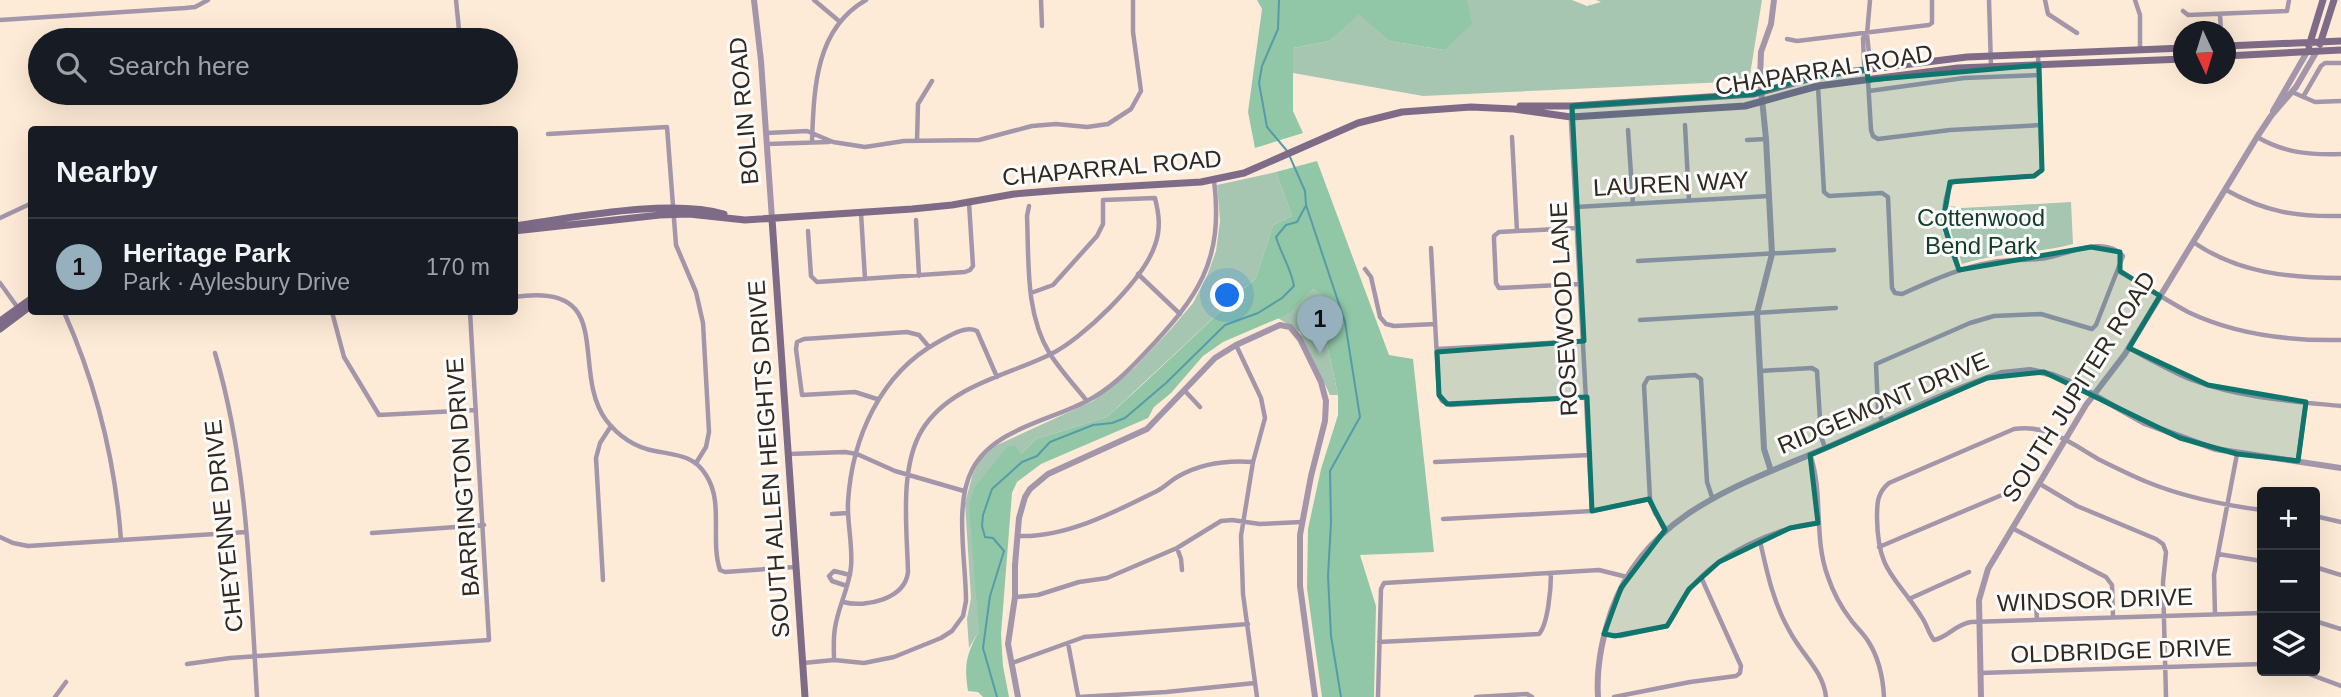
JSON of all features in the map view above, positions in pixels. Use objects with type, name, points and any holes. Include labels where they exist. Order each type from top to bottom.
[{"type":"main road","points":[[2306,52],[2323,0]]},
{"type":"main road","points":[[2317,51],[2334,0]]},
{"type":"main road","points":[[2236,45],[2341,41]]},
{"type":"main road","name":"CHAPARRAL ROAD","points":[[518,225],[616,213],[672,211],[745,220],[772,219],[969,203],[1014,194],[1214,180],[1258,167],[1365,120],[1386,114],[1492,103],[1527,107],[1572,106],[1762,92],[1805,78],[1944,59],[2173,49]]},
{"type":"main road","points":[[2236,55],[2341,50]]},
{"type":"main road","points":[[2140,51],[2141,61]]},
{"type":"main road","name":"CHAPARRAL ROAD","points":[[1471,107],[1571,117],[1738,107],[1763,103],[1818,86],[1958,68],[2173,59]]},
{"type":"main road","points":[[1867,69],[1868,80]]},
{"type":"main road","name":"CHAPARRAL ROAD","points":[[518,230],[672,211]]},
{"type":"main road","name":"SOUTH ALLEN HEIGHTS DRIVE","points":[[772,219],[805,697]]},
{"type":"main road","points":[[0,329],[28,301]]},
{"type":"main road","points":[[0,321],[28,306]]},
{"type":"street","points":[[0,20],[185,8],[195,7],[208,0]]},
{"type":"street","points":[[456,0],[459,28]]},
{"type":"street","name":"BOLIN ROAD","points":[[754,0],[772,219]]},
{"type":"street","points":[[814,0],[839,21]]},
{"type":"street","points":[[812,141],[820,63],[826,44],[839,21],[866,0]]},
{"type":"street","points":[[1041,0],[1042,26]]},
{"type":"street","points":[[767,144],[812,141],[865,147],[917,141],[979,140],[1032,126],[1056,124],[1087,127],[1108,124],[1131,109],[1141,88],[1133,32],[1133,0]]},
{"type":"street","points":[[1771,471],[1764,449],[1757,313],[1772,254],[1761,52],[1770,24],[1773,0]]},
{"type":"street","points":[[1867,69],[1870,62],[1867,34],[1870,0]]},
{"type":"street","points":[[1787,39],[1797,41],[1929,25],[1932,23],[1932,0]]},
{"type":"street","points":[[1989,0],[1990,66]]},
{"type":"street","points":[[2045,0],[2048,14],[2077,33]]},
{"type":"street","points":[[2135,0],[2140,15],[2140,51]]},
{"type":"street","points":[[2183,11],[2188,15],[2287,11],[2289,0]]},
{"type":"street","points":[[2220,14],[2220,21]]},
{"type":"street","name":"SOUTH JUPITER ROAD","points":[[1981,697],[1979,600],[1988,569],[2093,396],[2129,348],[2257,137],[2292,92],[2317,51]]},
{"type":"street","name":"SOUTH JUPITER ROAD","points":[[2271,116],[2276,102],[2306,52]]},
{"type":"street","points":[[1959,270],[1948,246],[1943,222],[1950,185],[1955,181],[2039,174],[2043,167],[2038,55]]},
{"type":"street","points":[[2303,97],[2321,66],[2325,63],[2341,63]]},
{"type":"street","points":[[1869,91],[1964,78],[2039,75]]},
{"type":"street","points":[[1868,80],[1871,130],[1873,136],[1878,139],[1950,130],[2041,125]]},
{"type":"street","points":[[917,141],[918,104],[932,81]]},
{"type":"street","points":[[1818,86],[1824,192],[1829,196],[1882,193],[1888,197],[1892,288],[1895,293],[1902,294],[1959,270],[1997,261],[2046,258],[2091,247],[2122,254],[2123,258],[2092,329],[2041,314],[2002,315],[1970,323],[1880,362],[1875,368],[1878,410],[1883,423]]},
{"type":"street","points":[[2292,92],[2315,102],[2341,101]]},
{"type":"street","name":"ROSEWOOD LANE","points":[[1572,106],[1592,511]]},
{"type":"street","points":[[1685,125],[1689,201]]},
{"type":"street","points":[[548,134],[667,127],[677,250],[696,292],[703,328],[709,432],[706,447],[695,463]]},
{"type":"street","points":[[1628,130],[1633,204]]},
{"type":"street","points":[[767,133],[807,131],[833,142]]},
{"type":"street","points":[[782,132],[782,143]]},
{"type":"street","points":[[1512,137],[1517,231]]},
{"type":"street","points":[[2257,137],[2295,153],[2341,154]]},
{"type":"street","points":[[1747,141],[1766,139]]},
{"type":"street","points":[[803,663],[835,660],[864,663],[881,661],[941,638],[958,624],[967,601],[962,499],[980,456],[994,443],[1087,401],[1113,385],[1180,314],[1196,292],[1210,261],[1216,218],[1214,180]]},
{"type":"street","points":[[2226,190],[2258,206],[2286,214],[2341,216]]},
{"type":"street","name":"LAUREN WAY","points":[[1576,207],[1769,196]]},
{"type":"street","points":[[843,602],[858,605],[874,601],[900,590],[907,581],[905,499],[912,452],[935,413],[970,388],[1051,355],[1083,334],[1138,274],[1155,247],[1159,233],[1159,216],[1155,198],[1103,200],[1102,224],[1091,243],[1053,285],[1031,293]]},
{"type":"street","points":[[808,231],[811,276],[813,280],[820,282],[970,270],[973,266],[969,203]]},
{"type":"street","points":[[0,218],[28,205]]},
{"type":"street","points":[[1029,206],[1027,216],[1031,293],[1037,323],[1051,355],[1087,401]]},
{"type":"street","points":[[861,213],[865,279]]},
{"type":"street","points":[[916,220],[919,276]]},
{"type":"street","points":[[1577,228],[1496,234],[1494,240],[1497,287],[1502,289],[1580,284]]},
{"type":"street","points":[[2193,242],[2225,260],[2271,274],[2300,278],[2341,278]]},
{"type":"street","points":[[1431,248],[1439,395],[1447,404],[1587,397]]},
{"type":"street","points":[[1637,261],[1834,250]]},
{"type":"street","points":[[1365,269],[1371,277],[1380,317],[1386,324],[1394,327],[1435,324]]},
{"type":"street","points":[[2118,271],[2189,312],[2234,330],[2276,337],[2341,340]]},
{"type":"street","points":[[1138,274],[1180,314]]},
{"type":"street","points":[[0,283],[19,309]]},
{"type":"street","points":[[518,296],[550,295],[561,299],[577,312],[587,333],[593,396],[611,426],[637,445],[681,455],[695,463],[706,474],[713,488],[720,570],[725,572],[796,567]]},
{"type":"street","points":[[1640,320],[1836,308]]},
{"type":"street","points":[[65,315],[86,364],[106,427],[117,487],[121,540]]},
{"type":"street","points":[[333,315],[344,357],[379,415],[476,410]]},
{"type":"street","name":"BARRINGTON DRIVE","points":[[255,656],[489,640],[470,315]]},
{"type":"street","points":[[1018,697],[1008,644],[1015,597],[1020,511],[1034,484],[1060,468],[1147,429],[1215,358],[1276,326],[1285,326],[1293,330],[1300,340],[1321,382],[1326,401],[1325,421],[1302,522],[1299,563],[1315,697]]},
{"type":"street","points":[[835,660],[834,630],[850,575],[848,513],[851,478],[863,432],[877,399],[905,366],[929,347],[955,333],[976,329],[997,377]]},
{"type":"street","points":[[877,399],[855,392],[800,394],[797,342],[804,339],[899,331],[919,335],[929,347]]},
{"type":"street","points":[[1437,349],[1584,341]]},
{"type":"street","points":[[1236,345],[1264,407],[1263,427],[1252,462],[1243,521],[1241,565],[1257,697]]},
{"type":"street","points":[[2129,348],[2166,369],[2208,385],[2256,397],[2341,406]]},
{"type":"street","name":"CHEYENNE DRIVE","points":[[215,353],[237,445],[257,697]]},
{"type":"street","points":[[1759,371],[1812,368],[1817,371],[1821,436],[1825,448]]},
{"type":"street","name":"RIDGEMONT DRIVE","points":[[1598,697],[1598,663],[1615,600],[1646,549],[1666,529],[1712,497],[1987,377],[2030,370],[2053,374],[2157,429],[2195,443],[2237,454],[2341,468]]},
{"type":"street","points":[[1666,529],[1655,513],[1650,499],[1645,381],[1650,377],[1700,377],[1707,482],[1712,497]]},
{"type":"street","points":[[1185,391],[1200,407]]},
{"type":"street","points":[[2298,461],[2306,402]]},
{"type":"street","points":[[603,580],[596,458],[600,443],[611,426]]},
{"type":"street","points":[[1969,572],[1909,599],[1885,566],[1880,547],[1877,503],[1889,483],[2014,429],[2037,429],[2066,440],[2109,464],[2179,493],[2257,509]]},
{"type":"street","points":[[789,454],[858,454],[895,471],[964,491]]},
{"type":"street","points":[[1810,454],[1817,477],[1818,523],[1827,577],[1844,610],[1867,638],[1875,653],[1883,677],[1884,697]]},
{"type":"street","points":[[2215,614],[2214,575],[2237,454]]},
{"type":"street","points":[[1435,462],[1590,455]]},
{"type":"street","points":[[1018,536],[1035,537],[1075,527],[1158,491],[1175,477],[1201,466],[1233,461],[1252,462]]},
{"type":"street","points":[[2040,484],[2077,506],[2163,544],[2166,552],[2163,574],[2166,697]]},
{"type":"street","points":[[1880,547],[2016,489]]},
{"type":"street","points":[[1443,519],[1592,511],[1650,499]]},
{"type":"street","points":[[832,514],[848,513]]},
{"type":"street","points":[[2320,517],[2341,522]]},
{"type":"street","points":[[1015,597],[1038,595],[1079,582],[1107,578],[1177,548],[1221,520],[1260,524],[1302,522]]},
{"type":"street","points":[[1604,634],[1620,636],[1667,626],[1689,589],[1728,556],[1795,525],[1818,523]]},
{"type":"street","points":[[372,533],[484,525]]},
{"type":"street","points":[[2012,528],[2106,577],[2112,585],[2113,617]]},
{"type":"street","points":[[0,537],[28,546],[246,532]]},
{"type":"street","points":[[1760,541],[1767,576],[1778,608],[1794,640],[1823,681],[1826,697]]},
{"type":"street","points":[[1177,548],[1182,570]]},
{"type":"street","points":[[2218,554],[2257,560]]},
{"type":"street","points":[[2320,569],[2341,575]]},
{"type":"street","points":[[1378,697],[1382,585],[1399,581],[1599,570],[1627,577]]},
{"type":"street","points":[[847,586],[832,581],[829,576],[834,571],[850,575]]},
{"type":"street","points":[[1379,642],[1539,634],[1543,629],[1551,591],[1551,573]]},
{"type":"street","points":[[1614,697],[1739,674],[1741,666],[1701,577]]},
{"type":"street","name":"WINDSOR DRIVE","points":[[1909,599],[1934,640],[1958,625],[1979,622],[2257,613]]},
{"type":"street","points":[[2036,603],[2037,620]]},
{"type":"street","points":[[2320,623],[2341,629]]},
{"type":"street","points":[[1012,663],[1084,637],[1248,624]]},
{"type":"street","points":[[1068,643],[1078,697],[1255,683]]},
{"type":"street","points":[[187,664],[255,656]]},
{"type":"street","name":"OLDBRIDGE DRIVE","points":[[1980,673],[2257,664]]},
{"type":"street","points":[[2314,676],[2341,686]]},
{"type":"street","points":[[55,697],[66,682]]},
{"type":"street","points":[[1476,697],[1532,696]]},
{"type":"highlighted area","points":[[2039,65],[2042,170],[2034,176],[1950,182],[1943,222],[1959,270],[2091,247],[2120,252],[2120,271],[2160,296],[2129,348],[2208,385],[2306,402],[2298,461],[2237,454],[2180,438],[2044,372],[1987,378],[1810,455],[1818,523],[1790,528],[1719,562],[1689,589],[1667,626],[1615,636],[1604,634],[1621,588],[1665,530],[1649,499],[1592,511],[1587,397],[1447,404],[1439,395],[1437,352],[1584,341],[1572,106],[1754,94],[1805,78],[1867,69],[1868,80]]},
{"type":"green space","points":[[1257,0],[1467,0],[1472,24],[1444,50],[1389,41],[1359,14],[1330,41],[1293,48],[1293,111],[1303,133],[1255,148],[1248,112],[1262,9]]},
{"type":"green space","points":[[1467,0],[1572,0],[1587,6],[1601,2],[1596,0],[1762,0],[1749,81],[1423,96],[1293,73],[1293,48],[1330,41],[1359,13],[1389,41],[1444,50]]},
{"type":"green space","points":[[1317,161],[1389,355],[1413,359],[1434,552],[1360,555],[1376,606],[1374,697],[1322,697],[1307,588],[1308,529],[1321,469],[1338,415],[1338,395],[1324,330],[1322,295],[1313,289],[1291,313],[1223,342],[1203,356],[1171,393],[1154,407],[1148,418],[1041,464],[1017,482],[1012,493],[1001,634],[1009,697],[983,697],[978,692],[968,691],[967,660],[979,631],[969,504],[975,487],[1007,447],[1015,445],[1021,454],[1036,439],[1107,417],[1256,278],[1273,225],[1292,216],[1276,172]]},
{"type":"green space","points":[[1276,172],[1292,216],[1273,225],[1256,278],[1107,417],[1036,439],[1020,455],[979,631],[969,648],[967,619],[971,598],[965,503],[973,473],[981,459],[995,446],[1093,401],[1134,368],[1193,303],[1207,276],[1216,251],[1220,221],[1217,185]]},
{"type":"green space","name":"Cottenwood Bend Park","points":[[2071,202],[2073,244],[1962,264],[1951,232],[1951,206],[1962,208]]},
{"type":"green space","points":[[1313,289],[1322,295],[1324,330],[1338,395],[1330,395],[1300,332],[1278,318],[1291,313]]},
{"type":"waterway","points":[[1279,0],[1278,29],[1262,66],[1259,83],[1267,127],[1288,152]]},
{"type":"waterway","points":[[1290,157],[1305,191],[1306,205],[1345,322],[1360,417],[1330,471],[1328,576],[1331,636],[1341,697]]},
{"type":"waterway","points":[[997,697],[983,648],[990,596],[1004,551],[993,538],[985,537],[982,526],[992,489],[1022,462],[1037,456],[1050,442],[1093,425],[1112,423],[1125,418],[1166,383],[1225,325],[1258,313],[1282,298],[1294,286],[1276,237],[1286,225],[1297,222],[1305,207]]},
{"type":"place","name":"Heritage Park","points":[[1320,354]]}]
